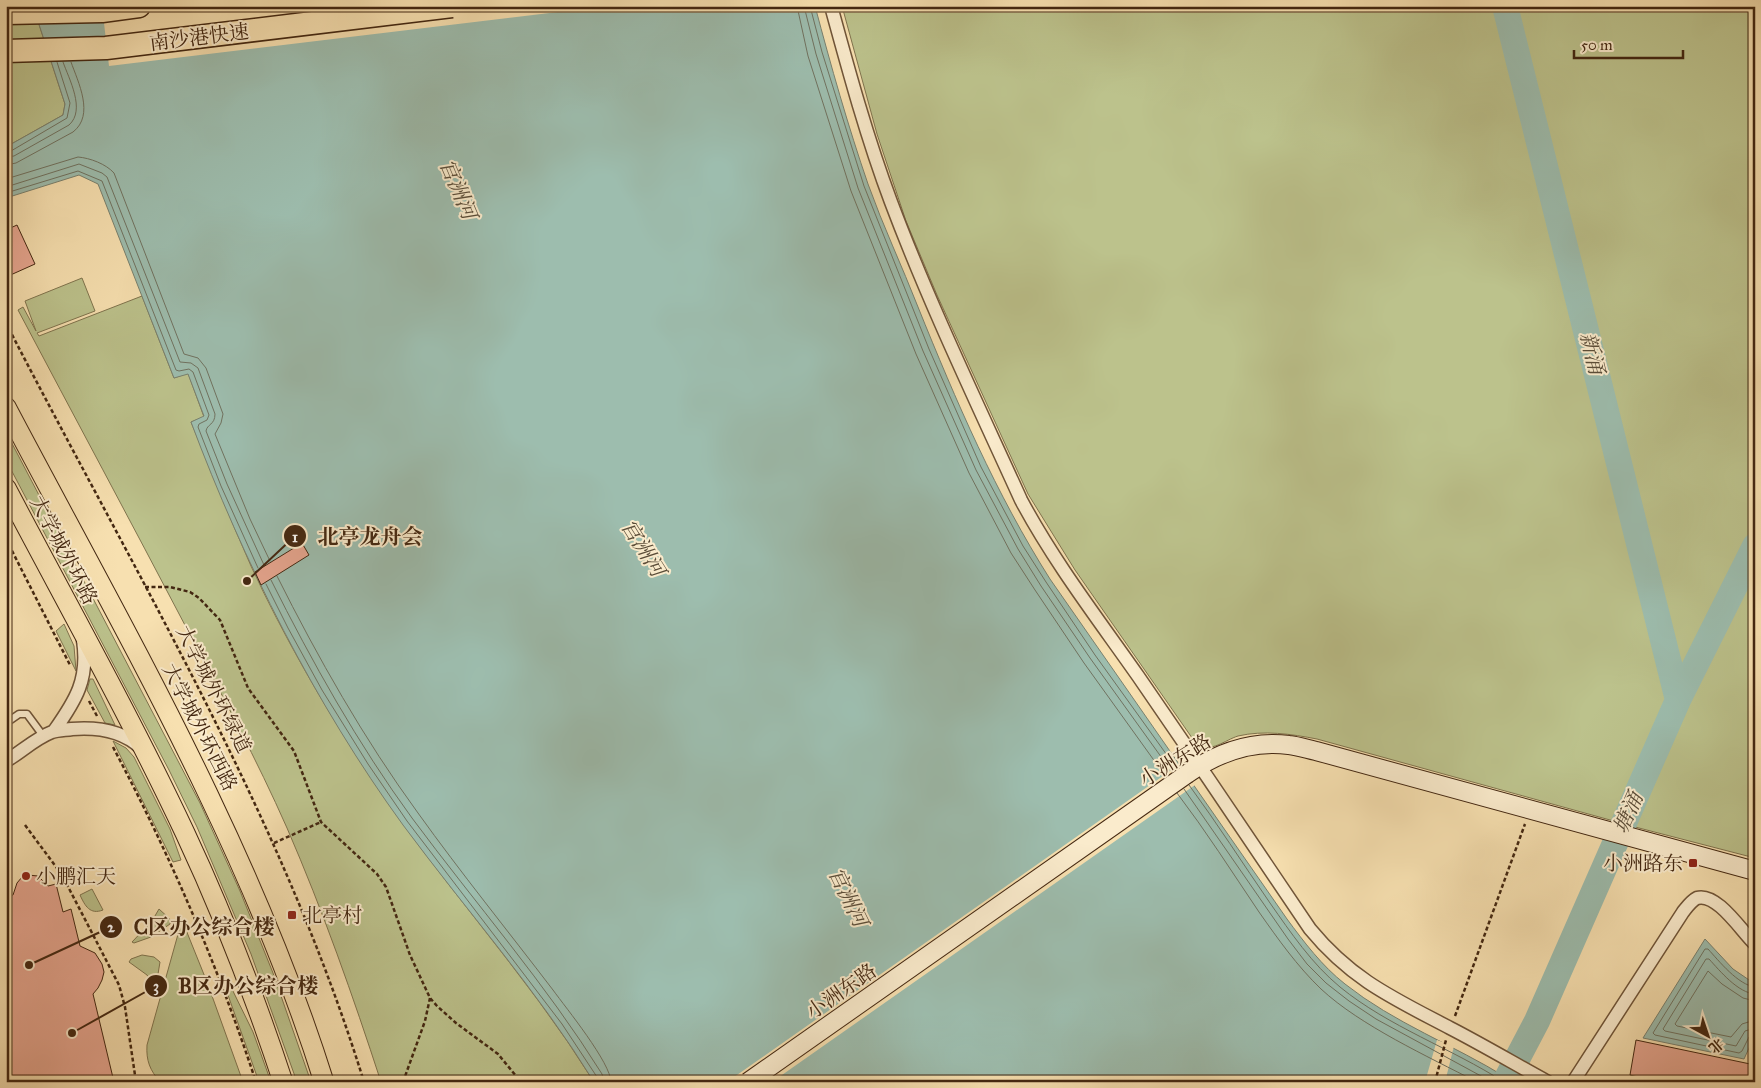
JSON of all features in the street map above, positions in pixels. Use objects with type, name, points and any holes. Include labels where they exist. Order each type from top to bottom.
[{"type":"highway","name":"南沙港快速","points":[[6,13],[102,11],[140,6]]},
{"type":"highway","name":"南沙港快速","points":[[6,51],[106,48],[452,6]]},
{"type":"main road","name":"大学城外环西路","points":[[6,407],[206,787],[280,957],[305,1022],[324,1082]]},
{"type":"main road","name":"大学城外环路","points":[[6,488],[82,632]]},
{"type":"main road","points":[[82,632],[185,832],[228,931],[283,1082]]},
{"type":"main road","name":"小洲东路","points":[[748,1082],[1194,770],[1218,756],[1241,748],[1264,744],[1290,745],[1316,751],[1755,871]]},
{"type":"street","points":[[831,6],[856,96],[891,201],[921,278],[1021,500],[1033,523],[1194,770],[1310,929],[1338,959],[1364,980],[1398,1002],[1450,1028],[1548,1082]]},
{"type":"street","points":[[6,761],[49,734],[76,699],[82,681],[85,657],[82,632]]},
{"type":"street","points":[[49,734],[82,728],[109,731],[129,739],[144,752]]},
{"type":"street","points":[[1572,1082],[1683,912],[1693,900],[1702,898],[1716,903],[1755,944]]},
{"type":"lane","points":[[6,722],[21,713],[27,714],[49,734]]},
{"type":"path","name":"大学城外环绿道","points":[[6,323],[212,712],[274,843],[328,976],[364,1082]]},
{"type":"path","points":[[6,539],[71,667]]},
{"type":"path","points":[[145,587],[170,587],[190,592],[199,598],[220,620],[248,688],[294,751],[321,822],[377,874],[386,887],[408,949],[430,998],[451,1019],[498,1054],[521,1082]]},
{"type":"path","points":[[86,694],[100,722]]},
{"type":"path","points":[[109,740],[151,822],[194,916],[256,1082]]},
{"type":"path","points":[[1435,1082],[1450,1028],[1530,809]]},
{"type":"path","points":[[274,843],[321,822]]},
{"type":"path","points":[[25,825],[62,875],[123,996],[136,1082]]},
{"type":"path","points":[[100,960],[105,958]]},
{"type":"path","points":[[403,1082],[425,1021],[430,998]]},
{"type":"green space","points":[[6,6],[33,6],[65,104],[63,115],[6,147]]},
{"type":"green space","points":[[842,6],[1755,6],[1755,858],[1317,739],[1287,734],[1258,733],[1238,736],[1213,747],[1207,748],[1197,745],[1075,570],[1028,494],[937,295],[906,221],[877,134]]},
{"type":"green space","points":[[82,278],[95,311],[37,333],[39,336],[142,296],[174,378],[188,373],[204,417],[191,422],[251,566],[276,618],[318,693],[348,743],[391,807],[539,1001],[594,1082],[381,1082],[325,922],[276,803],[226,703],[18,310],[23,307],[36,331],[25,301]]},
{"type":"green space","points":[[6,432],[200,803],[240,891],[273,973],[311,1082],[297,1082],[251,954],[197,827],[6,460]]},
{"type":"green space","points":[[64,624],[74,646],[76,671],[56,631]]},
{"type":"green space","points":[[90,679],[93,679],[115,725],[105,723],[87,690]]},
{"type":"green space","points":[[113,741],[126,748],[134,757],[170,829],[181,860],[173,862]]},
{"type":"green space","points":[[92,889],[103,910],[91,910],[82,899],[80,895]]},
{"type":"green space","points":[[159,909],[171,920],[170,924],[151,937],[132,942],[152,921]]},
{"type":"green space","points":[[182,920],[207,982],[243,1082],[160,1082],[149,1065],[147,1045]]},
{"type":"green space","points":[[142,955],[154,957],[160,962],[154,985],[147,975],[129,962],[131,959]]},
{"type":"green space","points":[[229,983],[253,1032],[271,1082],[259,1082],[224,984]]},
{"type":"water","name":"官洲河","points":[[33,6],[815,6],[854,140],[886,231],[978,446],[1012,514],[1050,579],[1287,919],[1321,962],[1364,998],[1507,1078],[1529,1053],[1516,1082],[594,1082],[526,983],[403,825],[340,731],[311,681],[258,579],[211,474],[191,422],[204,416],[188,374],[174,378],[98,184],[79,175],[6,198],[6,147],[63,115],[65,104]]},
{"type":"water","points":[[1705,939],[1733,969],[1755,984],[1755,1035],[1744,1059],[1643,1038]]},
{"type":"pier","points":[[102,6],[608,6],[109,66]]},
{"type":"pier","points":[[1180,764],[1195,785],[772,1082],[727,1082]]},
{"type":"pier","points":[[1437,1040],[1454,1046],[1445,1082],[1425,1082]]},
{"type":"building","points":[[17,225],[35,264],[6,277],[6,230]]},
{"type":"building","points":[[302,543],[309,555],[261,585],[255,572]]},
{"type":"building","points":[[28,875],[38,876],[48,886],[56,884],[63,912],[71,909],[80,946],[95,953],[102,964],[104,972],[102,980],[93,994],[114,1082],[6,1082],[6,897],[13,895],[17,883],[22,877]]},
{"type":"building","points":[[1636,1040],[1755,1065],[1755,1082],[1658,1082],[1630,1075]]},
{"type":"waterway","name":"新涌","points":[[1505,6],[1678,700]]},
{"type":"waterway","name":"塘涌","points":[[1505,1082],[1537,1021],[1678,700],[1755,546]]},
{"type":"place","name":"北亭龙舟会","points":[[247,581]]},
{"type":"place","name":"小洲路东","points":[[1693,863]]},
{"type":"place","name":"小鹏汇天","points":[[26,876]]},
{"type":"place","name":"北亭村","points":[[292,915]]},
{"type":"place","name":"C区办公综合楼","points":[[29,965]]},
{"type":"place","name":"B区办公综合楼","points":[[72,1033]]}]
